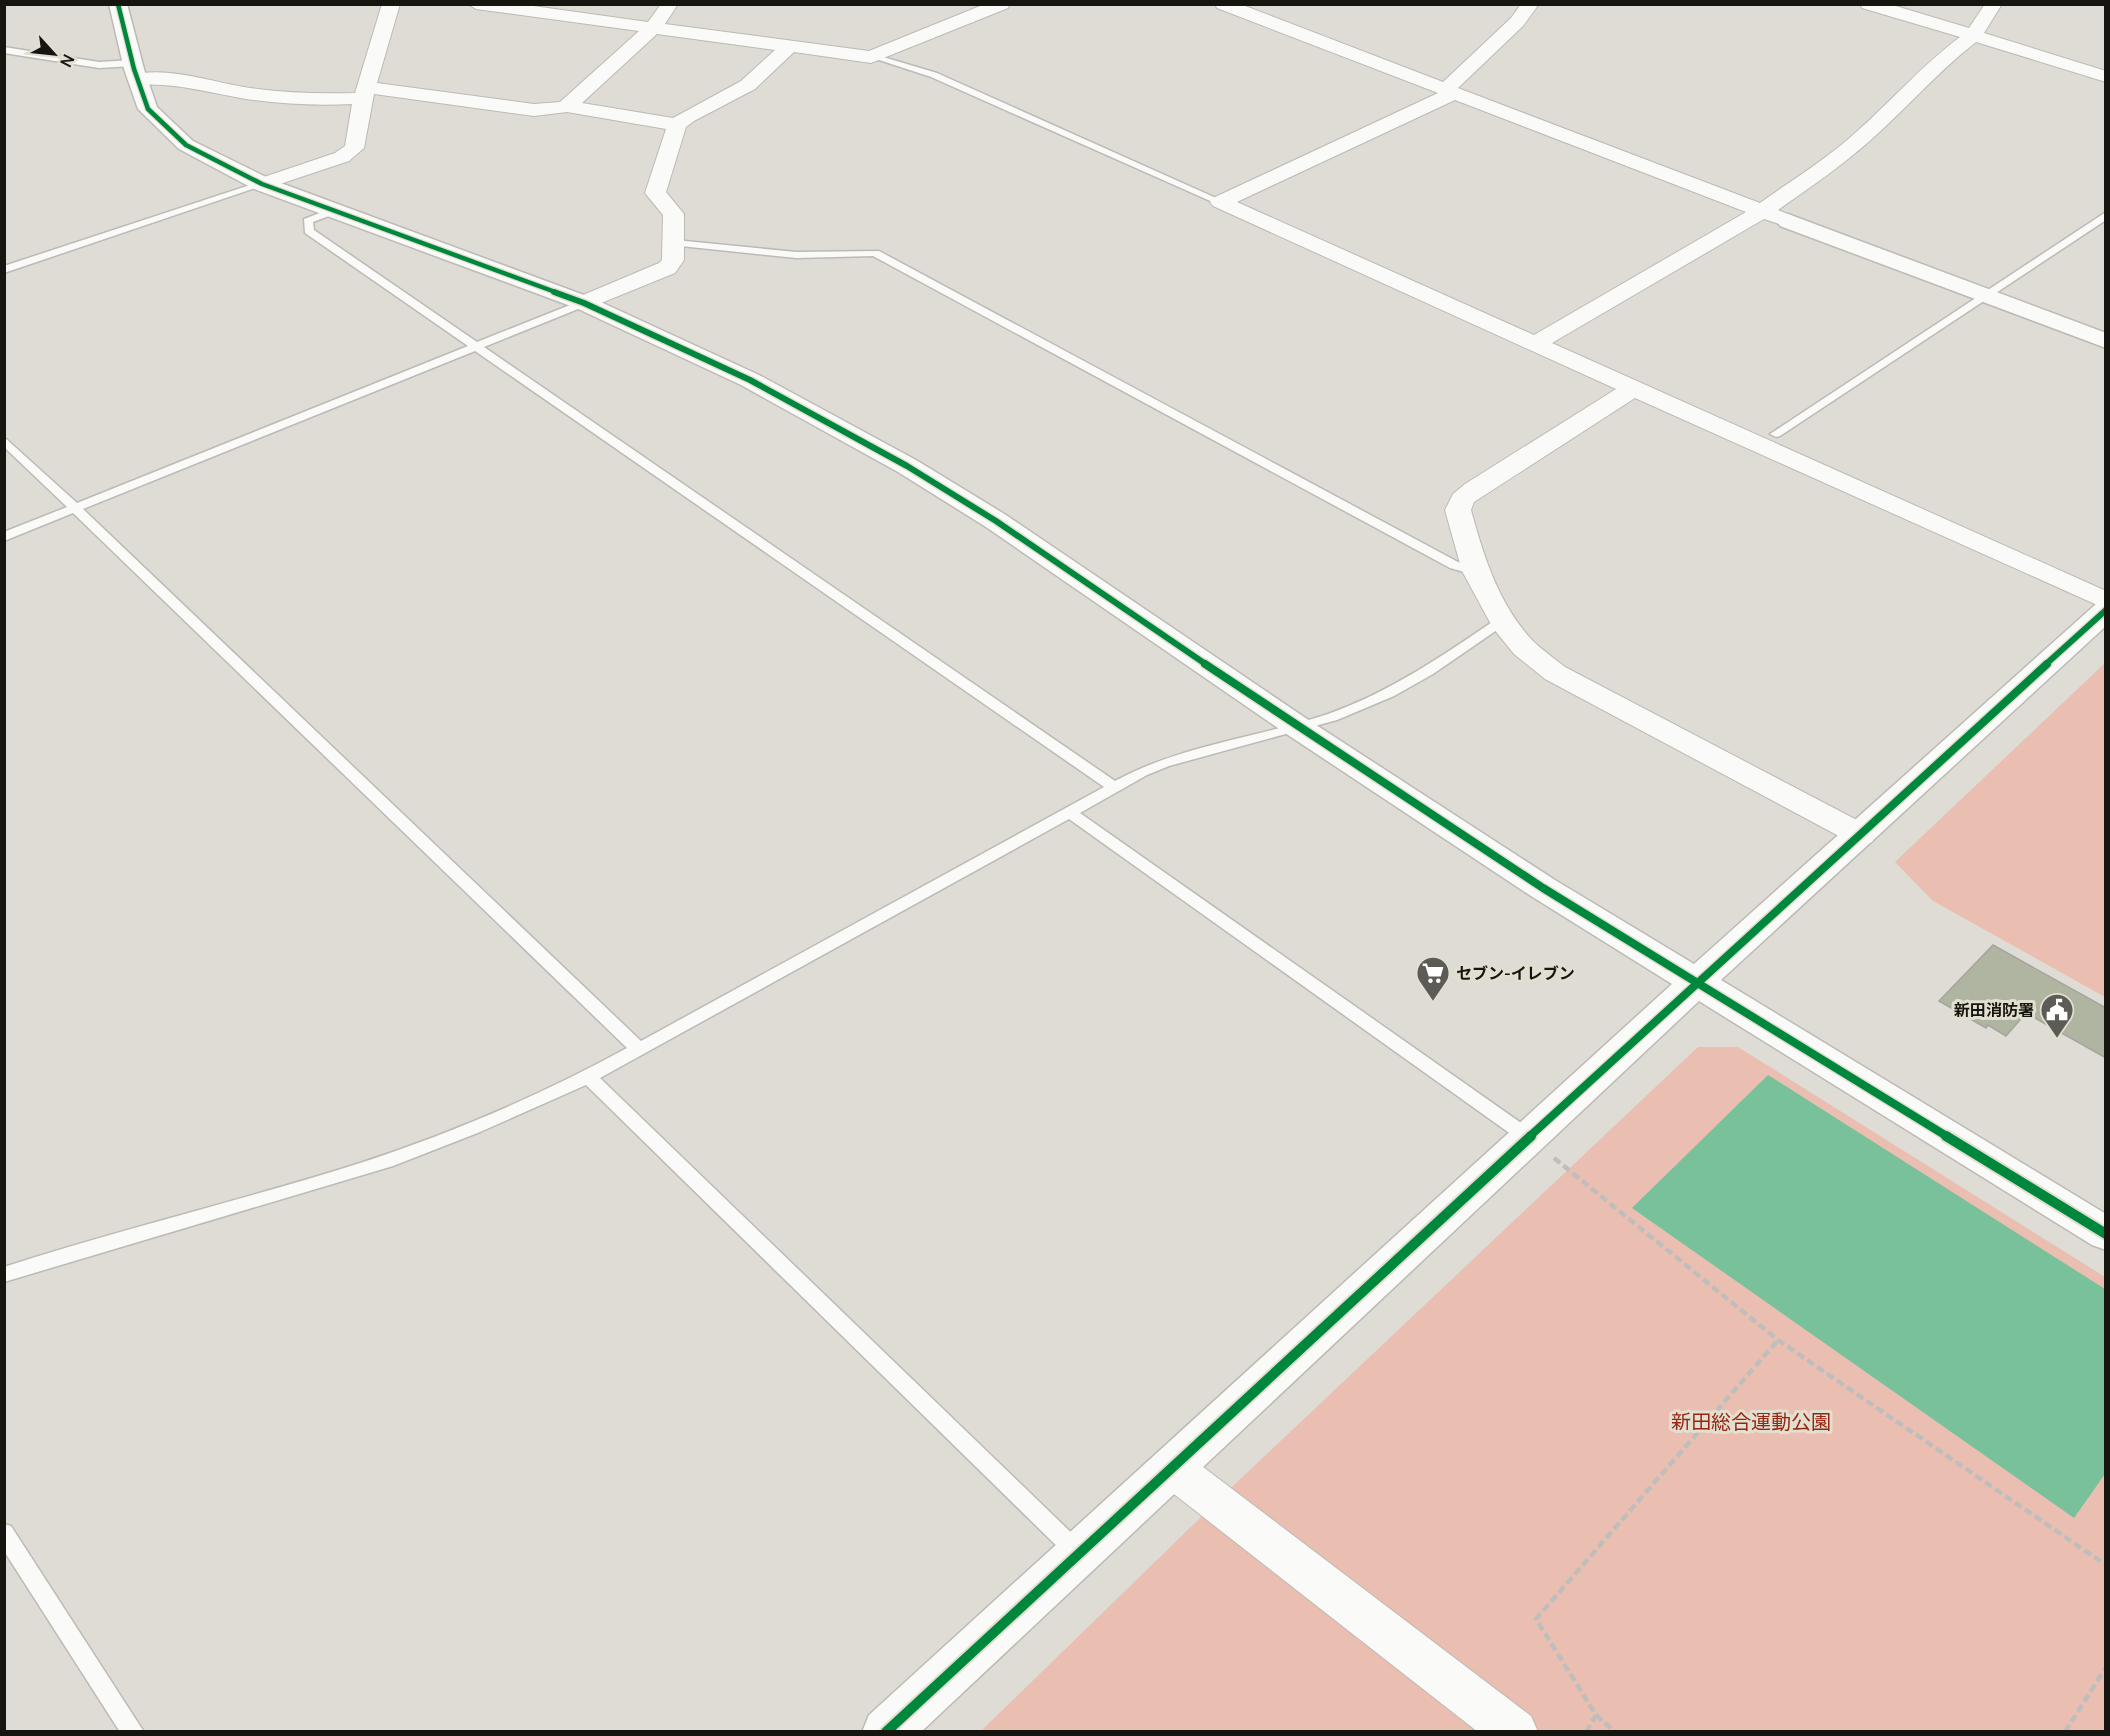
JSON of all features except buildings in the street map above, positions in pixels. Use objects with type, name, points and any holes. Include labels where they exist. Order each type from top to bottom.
[{"type":"street","points":[[118,4],[135,71],[148,109],[186,145],[262,184],[584,303],[750,380],[907,466],[996,520],[1299,728],[1543,888],[2106,1234]]},
{"type":"street","points":[[262,184],[348,154],[354,148],[364,93],[391,4]]},
{"type":"street","points":[[477,4],[876,57],[1002,4]]},
{"type":"street","points":[[567,106],[653,28],[670,4]]},
{"type":"street","points":[[1223,4],[1761,212],[2106,340]]},
{"type":"street","points":[[1220,202],[1448,92],[1518,22],[1531,4]]},
{"type":"street","points":[[1868,4],[1973,36],[2100,70]]},
{"type":"street","points":[[1534,344],[1761,212],[1874,127],[1942,58],[1973,36],[1994,4]]},
{"type":"street","points":[[584,303],[667,268],[673,260],[674,214],[656,193],[677,125],[687,117],[748,84],[791,45]]},
{"type":"street","points":[[135,71],[245,93],[298,100],[364,93],[534,110],[567,106],[677,125]]},
{"type":"street","points":[[1220,202],[2106,601]]},
{"type":"street","points":[[1634,388],[1474,489],[1462,499],[1458,510],[1475,571],[1503,621],[1524,648],[1555,673],[1861,835]]},
{"type":"street","points":[[886,1731],[1080,1554],[1528,1137],[2106,610]]},
{"type":"street","points":[[1171,1467],[1515,1731]]},
{"type":"lane","points":[[4,50],[135,71]]},
{"type":"lane","points":[[876,57],[934,75],[1220,202]]},
{"type":"lane","points":[[4,270],[262,184]]},
{"type":"lane","points":[[333,211],[308,221],[309,231],[1114,787]]},
{"type":"lane","points":[[1776,434],[2106,215]]},
{"type":"lane","points":[[675,243],[795,255],[875,253],[1454,565],[1475,571]]},
{"type":"lane","points":[[4,537],[475,345],[584,303]]},
{"type":"lane","points":[[4,440],[639,1048]]},
{"type":"lane","points":[[4,1275],[72,1252],[356,1171],[453,1138],[527,1107],[588,1077],[1114,787],[1164,763],[1299,728],[1389,693],[1428,671],[1503,621]]},
{"type":"lane","points":[[1069,812],[1528,1137]]},
{"type":"lane","points":[[588,1077],[1080,1554]]},
{"type":"lane","points":[[4,1533],[132,1731]]},
{"type":"path","points":[[1528,1137],[1778,1340],[2106,1565]]},
{"type":"path","points":[[1615,1731],[1596,1715],[1536,1619],[1778,1340]]},
{"type":"path","points":[[2065,1731],[2106,1667]]},
{"type":"path","points":[[1586,1731],[1596,1715]]},
{"type":"green space","points":[[2105,663],[2105,997],[1933,901],[1895,862]]},
{"type":"green space","name":"新田総合運動公園","points":[[1698,1047],[1738,1047],[2105,1277],[2105,1731],[980,1732],[1234,1485]]},
{"type":"shaded area","points":[[1768,1075],[2105,1289],[2105,1474],[2074,1518],[1632,1208]]},
{"type":"cycle path","points":[[118,4],[134,69],[148,109],[186,145],[262,184],[584,303],[750,380],[907,466],[996,521],[1299,728],[1543,888],[2106,1234]]},
{"type":"cycle path","points":[[886,1732],[1697,982],[2106,610]]},
{"type":"place","name":"セブン-イレブン","points":[[1433,1002]]},
{"type":"place","name":"新田消防署","points":[[2057,1039]]}]
